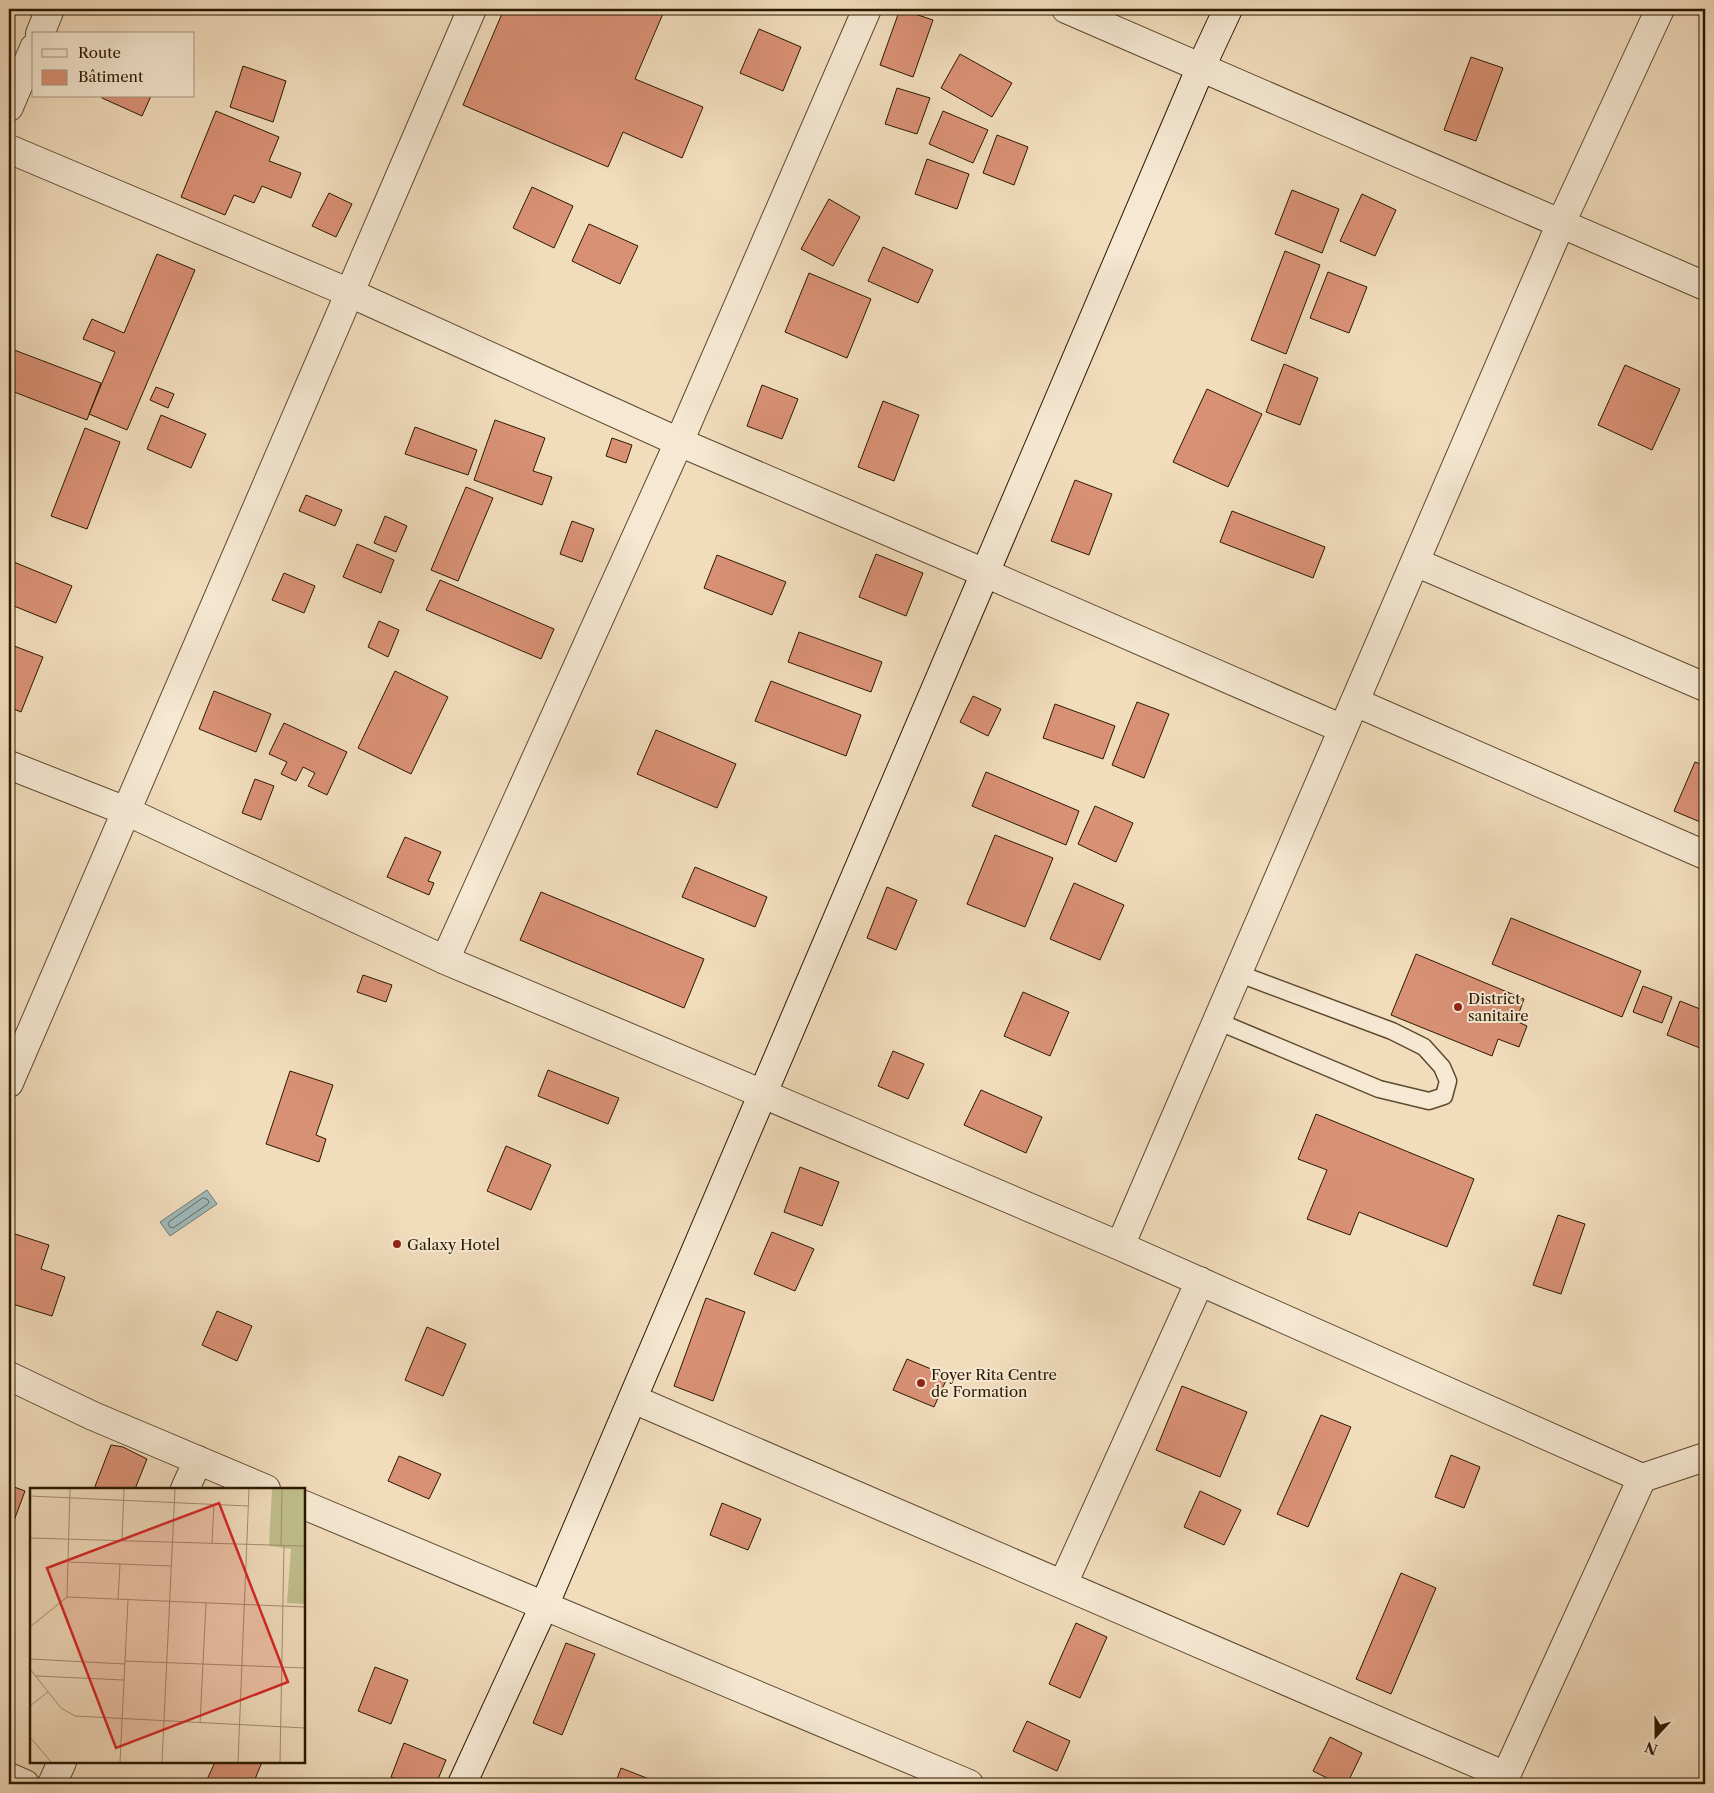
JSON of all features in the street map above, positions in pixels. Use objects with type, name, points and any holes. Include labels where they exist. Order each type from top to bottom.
[{"type":"street","points":[[41,32],[50,9]]},
{"type":"street","points":[[9,1083],[472,9]]},
{"type":"street","points":[[445,960],[678,442],[867,9]]},
{"type":"street","points":[[1066,9],[1705,286]]},
{"type":"street","points":[[462,1784],[544,1606],[1201,67],[1228,9]]},
{"type":"street","points":[[1120,1246],[1561,223],[1660,9]]},
{"type":"street","points":[[9,107],[32,53]]},
{"type":"street","points":[[9,149],[350,293],[678,442],[1343,729]]},
{"type":"street","points":[[1415,562],[1705,687]]},
{"type":"street","points":[[1355,702],[1705,855]]},
{"type":"street","points":[[9,764],[126,811],[445,960],[1120,1246],[1642,1478],[1705,1457]]},
{"type":"street","points":[[1062,1584],[1200,1281]]},
{"type":"street","points":[[9,1376],[93,1416],[264,1488]]},
{"type":"street","points":[[633,1399],[1062,1584],[1504,1780],[1642,1478]]},
{"type":"street","points":[[185,1488],[198,1460]]},
{"type":"street","points":[[305,1505],[969,1784]]},
{"type":"street","points":[[52,1784],[62,1763]]},
{"type":"street","points":[[9,1777],[24,1784]]},
{"type":"lane","points":[[1217,1021],[1380,1089],[1429,1101],[1444,1096],[1448,1081],[1442,1067],[1424,1047],[1392,1032],[1237,974]]},
{"type":"water","points":[[207,1190],[217,1204],[170,1236],[160,1222]]},
{"type":"building","points":[[504,9],[665,9],[635,79],[703,107],[682,158],[623,132],[608,167],[463,105]]},
{"type":"building","points":[[900,9],[933,20],[913,77],[880,65]]},
{"type":"building","points":[[759,29],[801,47],[783,91],[740,73]]},
{"type":"building","points":[[960,54],[1012,83],[992,117],[941,88]]},
{"type":"building","points":[[1471,57],[1503,68],[1476,141],[1444,130]]},
{"type":"building","points":[[243,66],[286,81],[273,122],[230,107]]},
{"type":"building","points":[[897,88],[930,98],[917,134],[885,124]]},
{"type":"building","points":[[102,98],[150,98],[142,116]]},
{"type":"building","points":[[216,111],[279,137],[269,161],[301,173],[291,198],[262,186],[254,203],[234,195],[225,215],[181,197]]},
{"type":"building","points":[[943,111],[988,130],[973,163],[929,144]]},
{"type":"building","points":[[997,135],[1028,147],[1014,185],[983,173]]},
{"type":"building","points":[[927,159],[969,174],[957,209],[915,194]]},
{"type":"building","points":[[532,187],[573,206],[554,248],[513,228]]},
{"type":"building","points":[[1292,190],[1339,209],[1322,253],[1275,234]]},
{"type":"building","points":[[329,193],[352,204],[336,237],[312,226]]},
{"type":"building","points":[[1362,194],[1396,210],[1375,256],[1340,241]]},
{"type":"building","points":[[829,199],[860,217],[833,266],[801,249]]},
{"type":"building","points":[[589,224],[638,246],[620,284],[572,261]]},
{"type":"building","points":[[883,247],[933,270],[918,303],[868,281]]},
{"type":"building","points":[[1285,251],[1320,265],[1286,354],[1251,340]]},
{"type":"building","points":[[157,254],[195,270],[127,430],[89,414],[115,352],[83,339],[92,319],[124,333]]},
{"type":"building","points":[[1328,272],[1367,287],[1349,333],[1310,318]]},
{"type":"building","points":[[809,273],[871,299],[847,358],[785,332]]},
{"type":"building","points":[[9,348],[101,383],[87,420],[9,390]]},
{"type":"building","points":[[1284,364],[1318,378],[1300,425],[1266,412]]},
{"type":"building","points":[[1625,365],[1680,389],[1652,450],[1598,425]]},
{"type":"building","points":[[762,385],[798,399],[782,439],[747,426]]},
{"type":"building","points":[[156,387],[174,394],[168,408],[150,400]]},
{"type":"building","points":[[1207,389],[1262,414],[1228,487],[1173,462]]},
{"type":"building","points":[[883,401],[919,415],[894,481],[858,467]]},
{"type":"building","points":[[161,415],[206,434],[191,468],[147,449]]},
{"type":"building","points":[[495,420],[545,438],[533,471],[552,477],[542,505],[474,480]]},
{"type":"building","points":[[415,427],[477,450],[468,475],[405,454]]},
{"type":"building","points":[[85,428],[120,442],[87,529],[51,516]]},
{"type":"building","points":[[612,438],[632,445],[626,463],[606,456]]},
{"type":"building","points":[[1075,480],[1112,494],[1089,555],[1051,541]]},
{"type":"building","points":[[466,487],[493,498],[458,581],[431,570]]},
{"type":"building","points":[[306,495],[342,510],[335,526],[299,511]]},
{"type":"building","points":[[1232,511],[1325,547],[1313,578],[1220,542]]},
{"type":"building","points":[[385,516],[407,526],[396,552],[374,543]]},
{"type":"building","points":[[572,521],[594,529],[582,562],[560,554]]},
{"type":"building","points":[[357,544],[394,560],[381,593],[343,577]]},
{"type":"building","points":[[876,554],[923,573],[906,616],[859,597]]},
{"type":"building","points":[[717,555],[786,582],[772,615],[704,588]]},
{"type":"building","points":[[9,560],[72,586],[56,623],[9,604]]},
{"type":"building","points":[[284,573],[315,586],[304,613],[272,600]]},
{"type":"building","points":[[440,580],[554,629],[541,659],[426,610]]},
{"type":"building","points":[[379,621],[399,630],[388,657],[368,647]]},
{"type":"building","points":[[799,632],[882,662],[871,692],[788,662]]},
{"type":"building","points":[[9,644],[43,657],[21,712],[9,707]]},
{"type":"building","points":[[395,671],[448,697],[411,774],[358,748]]},
{"type":"building","points":[[771,681],[861,715],[846,756],[755,721]]},
{"type":"building","points":[[214,691],[271,714],[256,752],[199,729]]},
{"type":"building","points":[[973,696],[1001,709],[988,736],[960,722]]},
{"type":"building","points":[[1137,702],[1169,714],[1144,778],[1112,765]]},
{"type":"building","points":[[1055,704],[1115,726],[1103,759],[1043,738]]},
{"type":"building","points":[[284,723],[347,752],[327,795],[308,786],[315,773],[303,767],[296,781],[281,774],[287,762],[269,754]]},
{"type":"building","points":[[656,730],[736,764],[717,808],[637,774]]},
{"type":"building","points":[[1695,762],[1705,766],[1705,824],[1674,811]]},
{"type":"building","points":[[986,772],[1079,811],[1066,845],[972,806]]},
{"type":"building","points":[[255,779],[274,786],[261,820],[242,813]]},
{"type":"building","points":[[1095,806],[1133,823],[1116,862],[1078,844]]},
{"type":"building","points":[[995,835],[1053,858],[1025,927],[967,904]]},
{"type":"building","points":[[405,837],[441,852],[428,881],[434,883],[429,895],[387,877]]},
{"type":"building","points":[[695,867],[767,897],[755,927],[682,897]]},
{"type":"building","points":[[1074,883],[1124,905],[1100,960],[1050,939]]},
{"type":"building","points":[[887,887],[917,900],[896,950],[867,938]]},
{"type":"building","points":[[541,892],[704,959],[684,1008],[520,940]]},
{"type":"building","points":[[1511,918],[1641,971],[1622,1017],[1492,964]]},
{"type":"building","name":"District sanitaire","points":[[1416,954],[1524,999],[1516,1021],[1527,1026],[1519,1047],[1498,1039],[1492,1056],[1391,1015]]},
{"type":"building","points":[[363,975],[392,985],[386,1002],[357,992]]},
{"type":"building","points":[[1643,986],[1672,997],[1662,1023],[1633,1012]]},
{"type":"building","points":[[1023,992],[1069,1012],[1050,1056],[1004,1036]]},
{"type":"building","points":[[1680,1001],[1705,1011],[1705,1050],[1667,1035]]},
{"type":"building","points":[[893,1051],[924,1064],[908,1099],[878,1086]]},
{"type":"building","points":[[548,1070],[619,1098],[608,1124],[538,1096]]},
{"type":"building","points":[[290,1071],[333,1085],[316,1135],[326,1139],[319,1162],[266,1144]]},
{"type":"building","points":[[981,1090],[1042,1117],[1026,1153],[964,1125]]},
{"type":"building","points":[[1316,1114],[1474,1179],[1447,1247],[1359,1212],[1350,1235],[1307,1219],[1327,1170],[1298,1159]]},
{"type":"building","points":[[506,1146],[551,1165],[531,1210],[487,1191]]},
{"type":"building","points":[[800,1167],[839,1182],[822,1226],[784,1212]]},
{"type":"building","points":[[1558,1215],[1585,1224],[1561,1294],[1533,1285]]},
{"type":"building","points":[[9,1232],[49,1245],[41,1269],[65,1277],[52,1316],[9,1303]]},
{"type":"building","points":[[772,1232],[814,1249],[795,1291],[754,1274]]},
{"type":"building","points":[[706,1298],[745,1312],[713,1401],[674,1386]]},
{"type":"building","points":[[217,1311],[252,1326],[237,1361],[202,1345]]},
{"type":"building","points":[[427,1327],[466,1344],[443,1396],[405,1380]]},
{"type":"building","name":"Foyer Rita Centre de Formation","points":[[907,1359],[948,1376],[934,1407],[893,1390]]},
{"type":"building","points":[[1182,1386],[1247,1412],[1220,1477],[1156,1450]]},
{"type":"building","points":[[1321,1415],[1351,1427],[1308,1527],[1277,1514]]},
{"type":"building","points":[[111,1445],[123,1447],[147,1459],[135,1488],[94,1488]]},
{"type":"building","points":[[1451,1455],[1480,1467],[1464,1508],[1435,1497]]},
{"type":"building","points":[[399,1456],[441,1474],[429,1499],[388,1481]]},
{"type":"building","points":[[9,1485],[25,1491],[9,1534]]},
{"type":"building","points":[[1200,1491],[1241,1510],[1224,1545],[1184,1527]]},
{"type":"building","points":[[722,1503],[761,1519],[748,1550],[710,1535]]},
{"type":"building","points":[[1401,1573],[1436,1588],[1391,1694],[1356,1679]]},
{"type":"building","points":[[1076,1623],[1107,1637],[1080,1698],[1049,1684]]},
{"type":"building","points":[[566,1643],[595,1654],[562,1735],[533,1723]]},
{"type":"building","points":[[375,1667],[408,1680],[391,1724],[358,1711]]},
{"type":"building","points":[[1027,1721],[1070,1741],[1057,1771],[1013,1751]]},
{"type":"building","points":[[1330,1737],[1362,1753],[1347,1784],[1339,1784],[1313,1771]]},
{"type":"building","points":[[404,1743],[446,1760],[436,1784],[409,1784],[391,1777]]},
{"type":"building","points":[[215,1763],[262,1763],[253,1784],[205,1784]]},
{"type":"building","points":[[621,1768],[662,1784],[615,1784]]},
{"type":"place","name":"District sanitaire","points":[[1458,1007]]},
{"type":"place","name":"Galaxy Hotel","points":[[397,1244]]},
{"type":"place","name":"Foyer Rita Centre de Formation","points":[[921,1383]]}]
